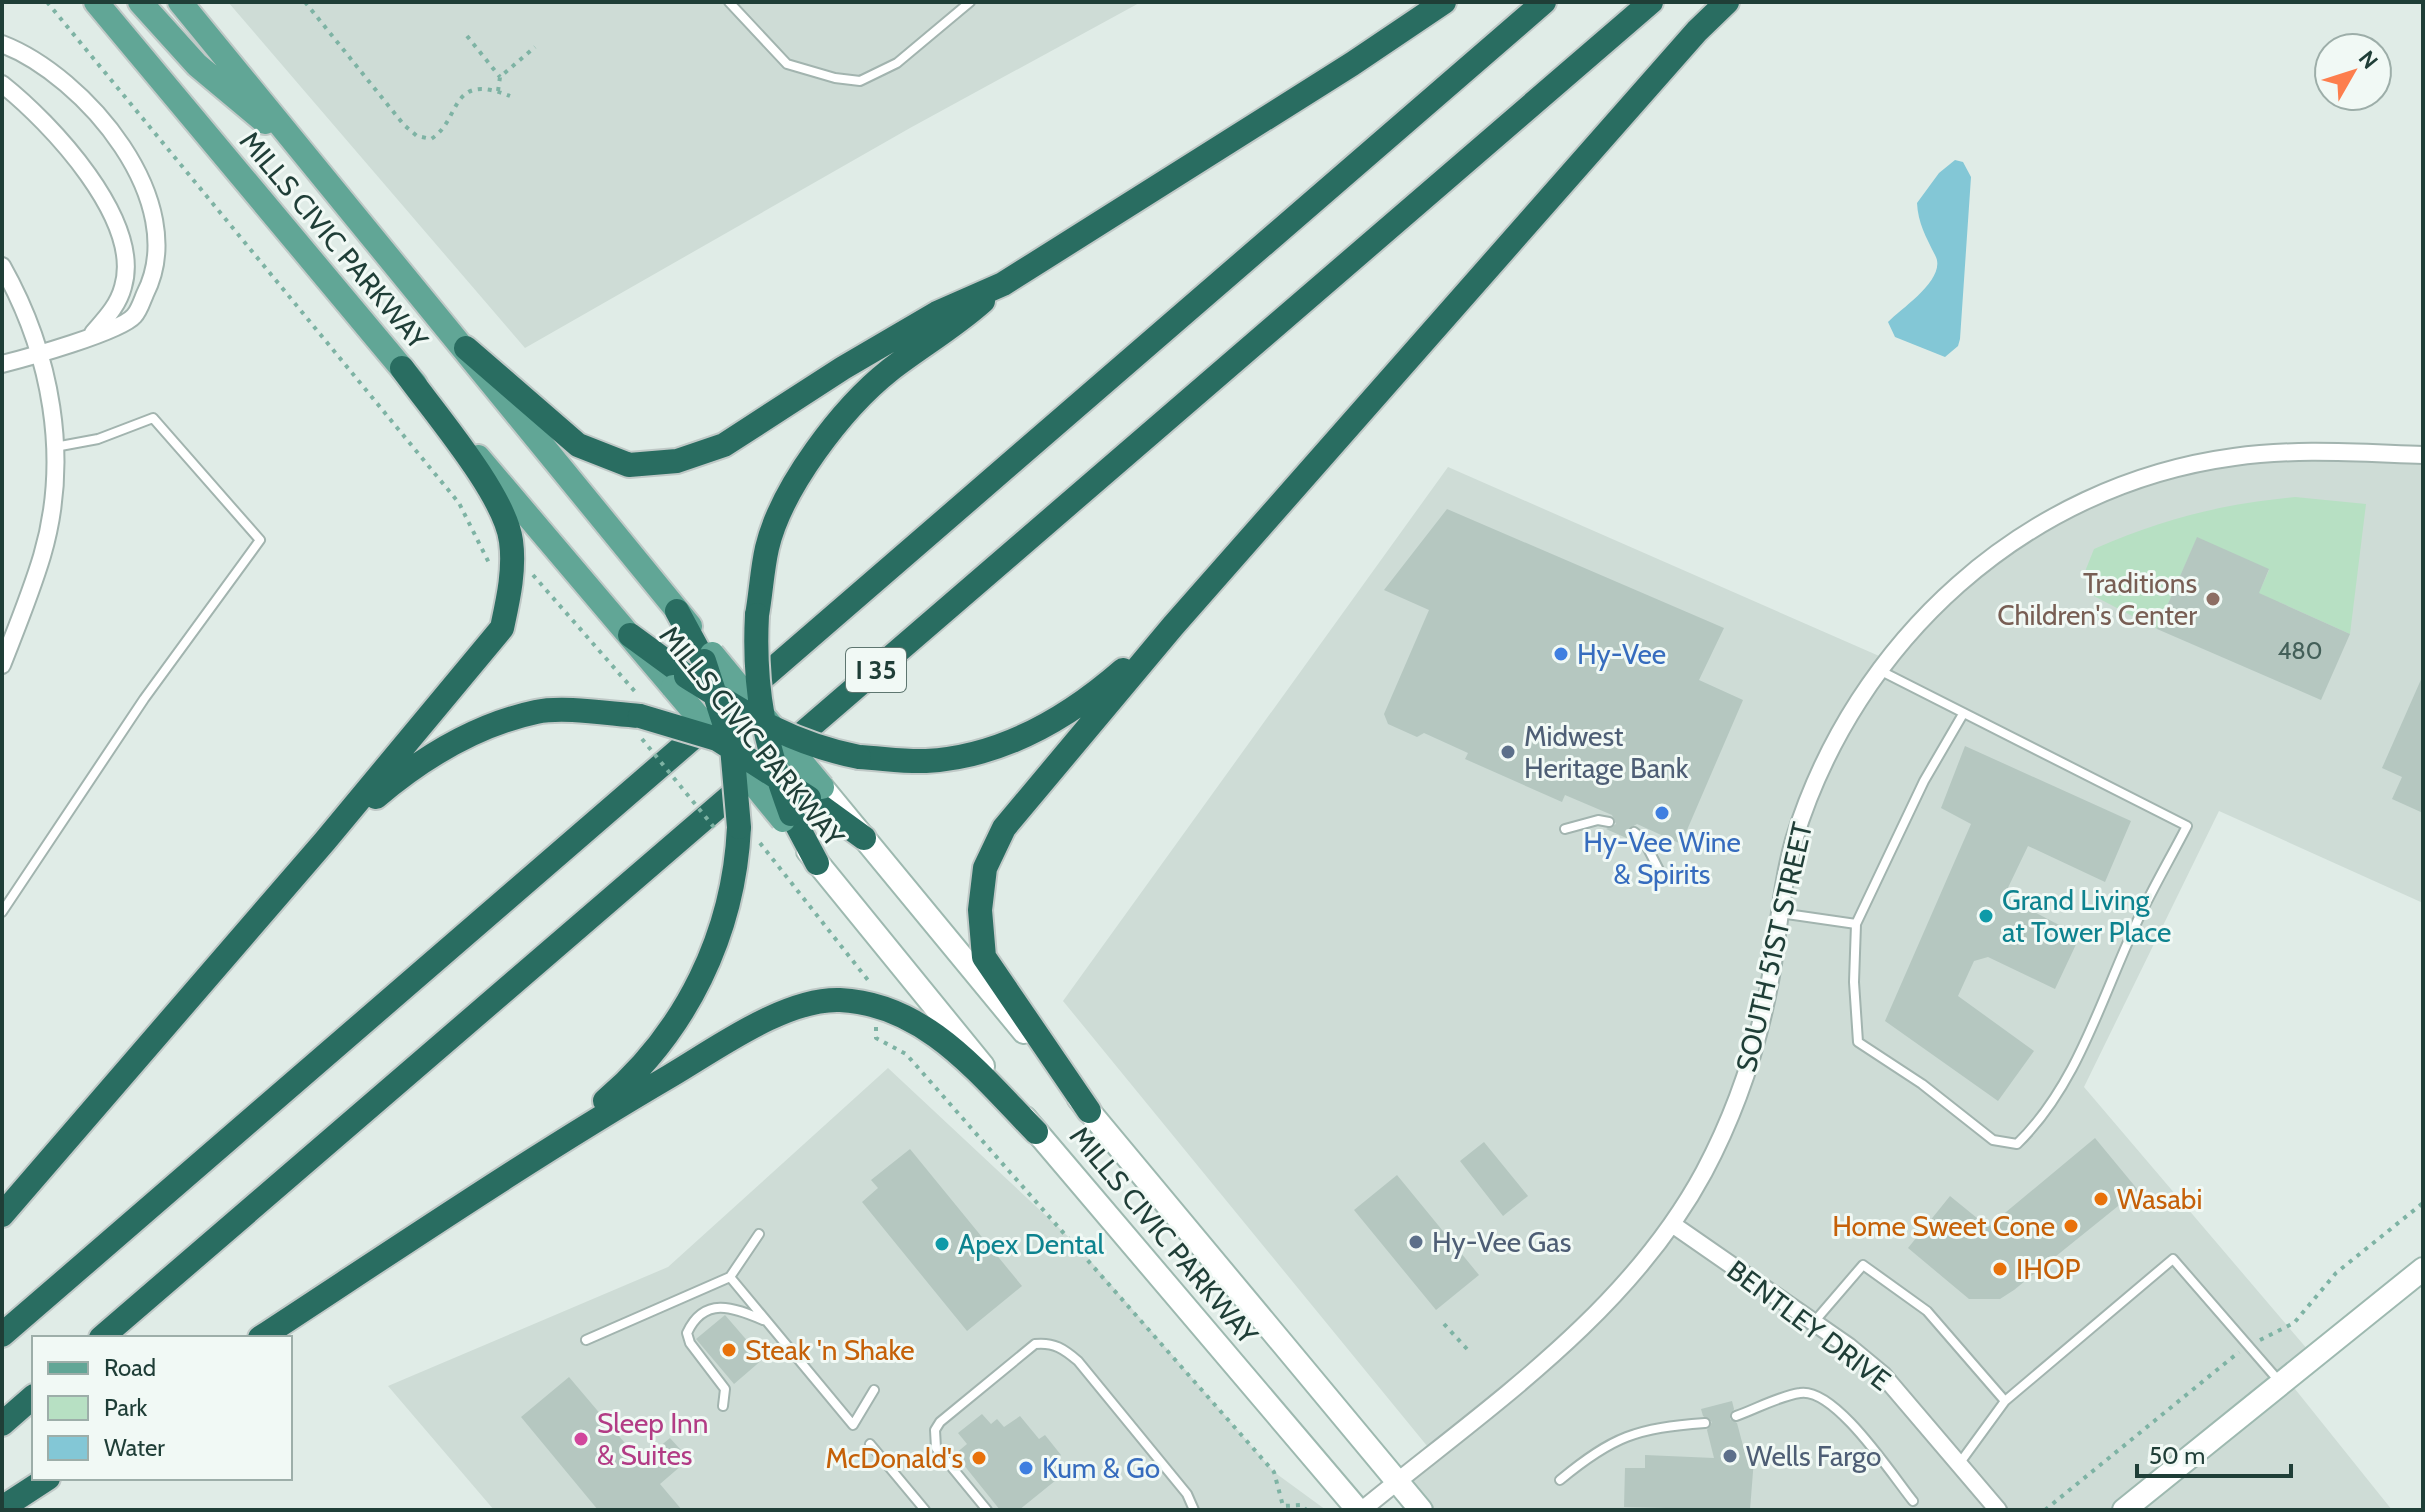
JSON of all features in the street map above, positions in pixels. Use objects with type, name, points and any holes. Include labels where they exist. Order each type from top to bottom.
[{"type":"highway","points":[[466,348],[578,445],[629,465],[677,461],[724,445],[883,344],[937,313],[1003,284],[1352,64],[1444,2]]},
{"type":"highway","name":"I 35","points":[[2,1335],[1544,2]]},
{"type":"highway","name":"I 35","points":[[103,1336],[1651,2]]},
{"type":"highway","points":[[1089,1111],[984,957],[980,910],[985,868],[1004,828],[1173,626],[1697,31],[1727,2]]},
{"type":"highway","points":[[776,776],[755,661],[757,615],[768,546],[796,483],[838,420],[889,370],[952,328],[1003,284]]},
{"type":"highway","points":[[2,1215],[325,841],[502,628],[510,592],[511,540],[495,499],[402,368]]},
{"type":"highway","points":[[677,611],[694,670]]},
{"type":"highway","points":[[630,635],[694,670],[718,697],[819,749],[859,757],[926,761],[987,751],[1038,731],[1108,683],[1173,626]]},
{"type":"highway","points":[[554,1144],[638,1073],[671,1030],[700,982],[718,938],[744,846],[718,697]]},
{"type":"highway","points":[[325,841],[417,763],[476,731],[538,711],[640,716],[728,749],[776,776],[801,805],[864,838]]},
{"type":"highway","points":[[801,805],[817,863]]},
{"type":"highway","points":[[263,1336],[554,1144],[796,1007],[838,1000],[895,1012],[947,1041],[1036,1132]]},
{"type":"highway","points":[[2,1424],[32,1398]]},
{"type":"highway","points":[[2,1508],[45,1480]]},
{"type":"main road","name":"MILLS CIVIC PARKWAY","points":[[96,2],[630,635]]},
{"type":"main road","points":[[140,2],[197,65],[310,159]]},
{"type":"main road","name":"MILLS CIVIC PARKWAY","points":[[180,2],[466,348],[677,611]]},
{"type":"main road","name":"MILLS CIVIC PARKWAY","points":[[694,670],[767,723],[801,805]]},
{"type":"main road","name":"MILLS CIVIC PARKWAY","points":[[694,670],[728,749],[801,805]]},
{"type":"main road","name":"MILLS CIVIC PARKWAY","points":[[864,838],[1421,1510]]},
{"type":"main road","name":"MILLS CIVIC PARKWAY","points":[[817,863],[1036,1132],[1360,1510]]},
{"type":"main road","points":[[2124,1510],[2423,1269]]},
{"type":"street","points":[[2,44],[52,72],[80,93],[126,154],[146,192],[156,227],[154,278],[133,318],[92,335],[2,364]]},
{"type":"street","points":[[2,84],[65,142],[83,165],[112,218],[125,267],[124,285],[116,305],[92,335]]},
{"type":"street","points":[[2,266],[21,301],[40,353],[48,386],[54,447],[52,510],[43,553],[2,665]]},
{"type":"street","name":"SOUTH 51ST STREET","points":[[1360,1510],[1601,1310],[1672,1224],[1709,1161],[1747,1075],[1762,1020],[1793,844],[1809,796],[1831,746],[1879,670],[1919,620],[1989,558],[2048,520],[2123,485],[2186,466],[2233,457],[2296,452],[2423,455]]},
{"type":"street","name":"BENTLEY DRIVE","points":[[1672,1224],[1883,1375],[1998,1510]]},
{"type":"lane","points":[[729,2],[787,64],[835,78],[860,81],[897,63],[970,2]]},
{"type":"lane","points":[[2,912],[144,699],[260,540],[153,418],[98,439],[54,447]]},
{"type":"lane","points":[[1879,670],[2187,826],[2136,923],[2091,1031],[2040,1121],[2017,1144],[1993,1140],[1922,1084],[1858,1042],[1854,982],[1856,924],[1924,781],[1963,714]]},
{"type":"lane","points":[[1565,829],[1598,820],[1609,822]]},
{"type":"lane","points":[[1634,832],[1643,839],[1659,870]]},
{"type":"lane","points":[[1779,913],[1856,924]]},
{"type":"lane","points":[[586,1340],[730,1277],[759,1234]]},
{"type":"lane","points":[[1959,1464],[2005,1401],[2173,1259],[2281,1384]]},
{"type":"lane","points":[[1814,1323],[1863,1265],[1927,1311],[2005,1401]]},
{"type":"lane","points":[[730,1277],[853,1425],[874,1390]]},
{"type":"lane","points":[[723,1406],[725,1389],[722,1382],[690,1343],[687,1333],[694,1318],[710,1310],[731,1306],[767,1322]]},
{"type":"lane","points":[[987,1510],[936,1448],[935,1430],[940,1422],[1035,1344],[1043,1343],[1058,1346],[1078,1361],[1187,1494],[1194,1510]]},
{"type":"lane","points":[[1736,1416],[1800,1393],[1814,1393],[1842,1413],[1913,1501]]},
{"type":"lane","points":[[1560,1480],[1598,1451],[1637,1432],[1654,1427],[1705,1423]]},
{"type":"lane","points":[[870,1444],[925,1510]]},
{"type":"path","points":[[47,2],[459,503],[475,530],[487,561],[493,568],[532,574],[620,671],[642,700],[639,735],[647,745],[719,833],[744,846],[875,989],[876,1038],[906,1054],[1255,1450],[1274,1472],[1283,1506],[1302,1505],[1306,1510]]},
{"type":"path","points":[[305,2],[404,125],[417,136],[431,139],[440,134],[452,108],[469,92],[498,91],[510,96]]},
{"type":"path","points":[[467,36],[500,77]]},
{"type":"path","points":[[498,91],[500,77],[535,47]]},
{"type":"path","points":[[2045,1510],[2246,1346],[2294,1323],[2336,1273],[2423,1203]]},
{"type":"path","points":[[1444,1324],[1467,1349]]},
{"type":"shaded area","points":[[228,2],[1141,2],[910,128],[525,348]]},
{"type":"shaded area","points":[[2423,455],[2423,903],[2219,811],[2084,1087],[2314,1357],[2287,1379],[2392,1510],[1421,1510],[1397,1481],[1432,1452],[1063,1001],[1448,467],[1886,659],[1958,582],[2111,490],[2233,457]]},
{"type":"shaded area","points":[[888,1068],[1074,1242],[1274,1472],[1326,1510],[494,1510],[388,1386],[668,1267]]},
{"type":"green space","points":[[2295,497],[2366,504],[2350,634],[2279,602],[2229,660],[2269,570],[2197,538],[2157,629],[2094,596],[2084,574],[2094,549],[2145,529],[2192,514]]},
{"type":"water","points":[[1955,160],[1963,162],[1971,177],[1960,339],[1958,346],[1945,357],[1895,337],[1888,322],[1922,292],[1935,273],[1935,255],[1921,223],[1917,203],[1939,173]]},
{"type":"building","name":"Hy-Vee","points":[[1447,509],[1724,628],[1699,680],[1743,700],[1681,844],[1637,824],[1627,830],[1631,840],[1606,829],[1616,824],[1612,815],[1565,795],[1562,802],[1465,759],[1468,753],[1424,733],[1417,737],[1388,724],[1384,714],[1429,610],[1384,590]]},
{"type":"building","points":[[2197,537],[2269,569],[2259,593],[2350,634],[2321,700],[2157,629]]},
{"type":"building","points":[[2423,675],[2423,813],[2392,799],[2402,777],[2382,768]]},
{"type":"building","name":"Grand Living at Tower Place","points":[[1965,746],[2131,821],[2105,882],[2028,846],[2004,896],[2080,936],[2055,989],[1988,957],[1974,961],[1958,996],[2034,1051],[1998,1101],[1885,1021],[1971,824],[1941,808]]},
{"type":"building","points":[[2095,1138],[2138,1190],[2000,1299],[1969,1299],[1908,1248],[1950,1196],[1988,1227]]},
{"type":"building","name":"Hy-Vee Gas","points":[[1484,1142],[1528,1196],[1503,1216],[1460,1161]]},
{"type":"building","name":"Apex Dental","points":[[910,1149],[1022,1286],[967,1331],[862,1202],[878,1188],[871,1180]]},
{"type":"building","name":"Hy-Vee Gas","points":[[1397,1175],[1479,1275],[1436,1310],[1354,1210]]},
{"type":"building","name":"Steak 'n Shake","points":[[725,1315],[763,1359],[734,1384],[696,1339]]},
{"type":"building","name":"Sleep Inn & Suites","points":[[569,1377],[641,1462],[670,1438],[689,1459],[660,1484],[682,1510],[598,1510],[521,1417]]},
{"type":"building","name":"Wells Fargo","points":[[1732,1401],[1734,1409],[1730,1419],[1737,1423],[1746,1457],[1754,1459],[1750,1510],[1624,1507],[1625,1468],[1645,1468],[1645,1455],[1714,1458],[1707,1430],[1712,1422],[1703,1416],[1701,1409]]},
{"type":"building","points":[[982,1414],[991,1424],[997,1419],[1004,1427],[1020,1416],[1039,1439],[1045,1435],[1061,1455],[1056,1459],[1066,1472],[1019,1510],[1000,1510],[955,1454],[967,1444],[958,1433]]},
{"type":"place","name":"Traditions Children's Center","points":[[2213,599]]},
{"type":"place","name":"Hy-Vee","points":[[1561,654]]},
{"type":"place","name":"Midwest Heritage Bank","points":[[1508,752]]},
{"type":"place","name":"Hy-Vee Wine & Spirits","points":[[1662,813]]},
{"type":"place","name":"Grand Living at Tower Place","points":[[1986,916]]},
{"type":"place","name":"Wasabi","points":[[2101,1199]]},
{"type":"place","name":"Home Sweet Cone","points":[[2071,1226]]},
{"type":"place","name":"Hy-Vee Gas","points":[[1416,1242]]},
{"type":"place","name":"Apex Dental","points":[[942,1244]]},
{"type":"place","name":"IHOP","points":[[2000,1269]]},
{"type":"place","name":"Steak 'n Shake","points":[[729,1350]]},
{"type":"place","name":"Sleep Inn & Suites","points":[[581,1439]]},
{"type":"place","name":"Wells Fargo","points":[[1730,1456]]},
{"type":"place","name":"McDonald's","points":[[979,1458]]},
{"type":"place","name":"Kum & Go","points":[[1026,1468]]}]
